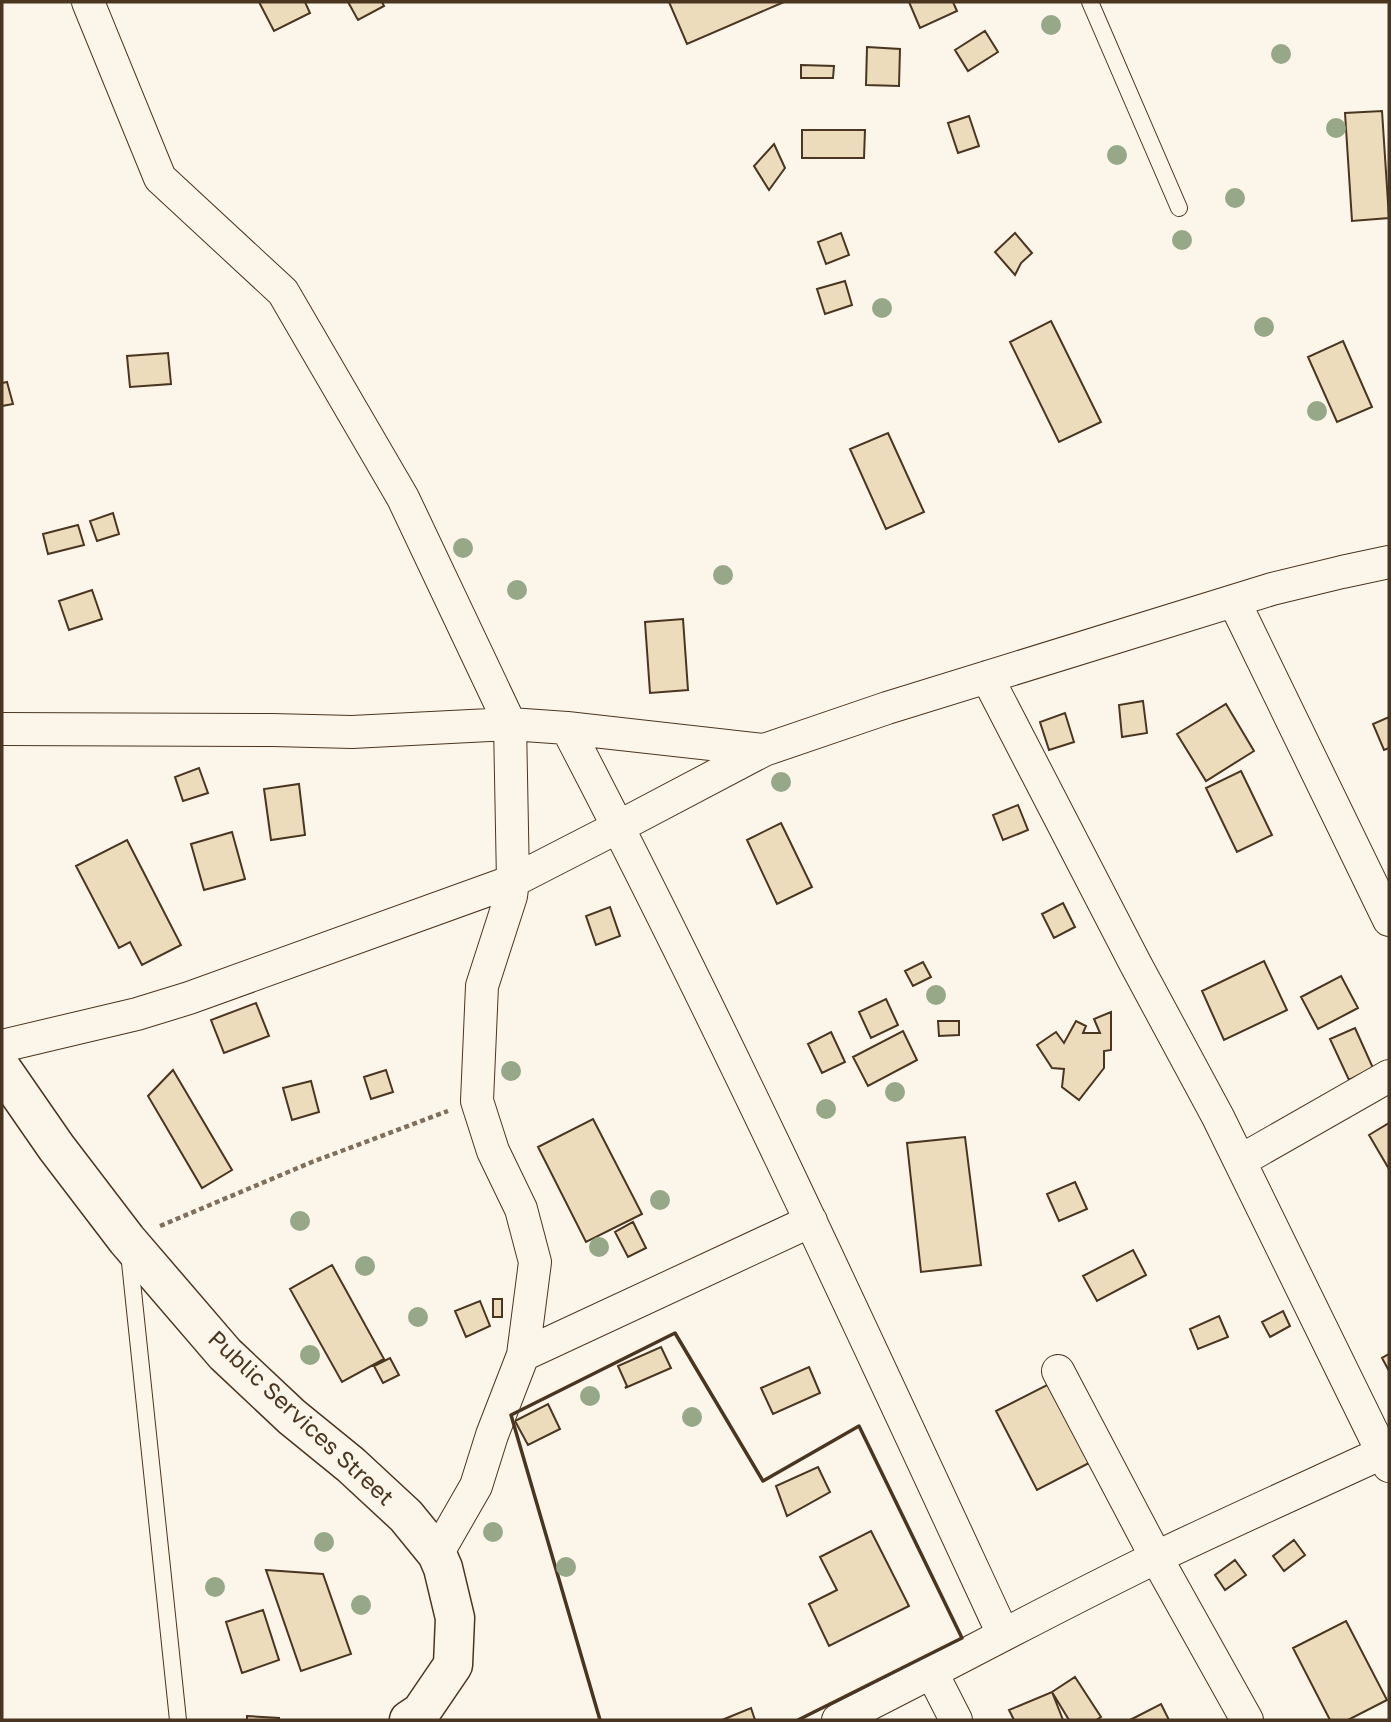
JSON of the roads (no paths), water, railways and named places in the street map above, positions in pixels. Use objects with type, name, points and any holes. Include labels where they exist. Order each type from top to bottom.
[{"type":"street","points":[[88,2],[160,178],[283,292],[403,498],[510,724],[513,881],[511,896],[482,986],[477,1101],[493,1151],[521,1209],[534,1262],[523,1355],[492,1434],[476,1486],[437,1554]]},
{"type":"street","points":[[2,1046],[176,1002],[513,881],[764,750],[887,708],[1272,589],[1389,562]]},
{"type":"street","points":[[1234,601],[1389,920]]},
{"type":"street","points":[[838,1720],[1156,1557],[1385,1460],[1212,1105],[987,677]]},
{"type":"street","points":[[2,729],[352,733],[510,724],[764,750]]},
{"type":"street","points":[[567,728],[811,1221],[1003,1634]]},
{"type":"street","name":"Public Services Street","points":[[2,1069],[55,1147],[127,1240],[225,1354],[292,1417],[351,1465],[406,1516],[437,1554],[455,1618],[453,1665],[423,1717]]},
{"type":"street","points":[[1240,1161],[1389,1076]]},
{"type":"street","points":[[523,1355],[811,1221]]},
{"type":"street","points":[[1058,1371],[1156,1557],[1247,1720]]},
{"type":"street","points":[[932,1673],[956,1720]]},
{"type":"lane","points":[[1090,2],[1179,208]]},
{"type":"lane","points":[[127,1240],[178,1720]]}]
